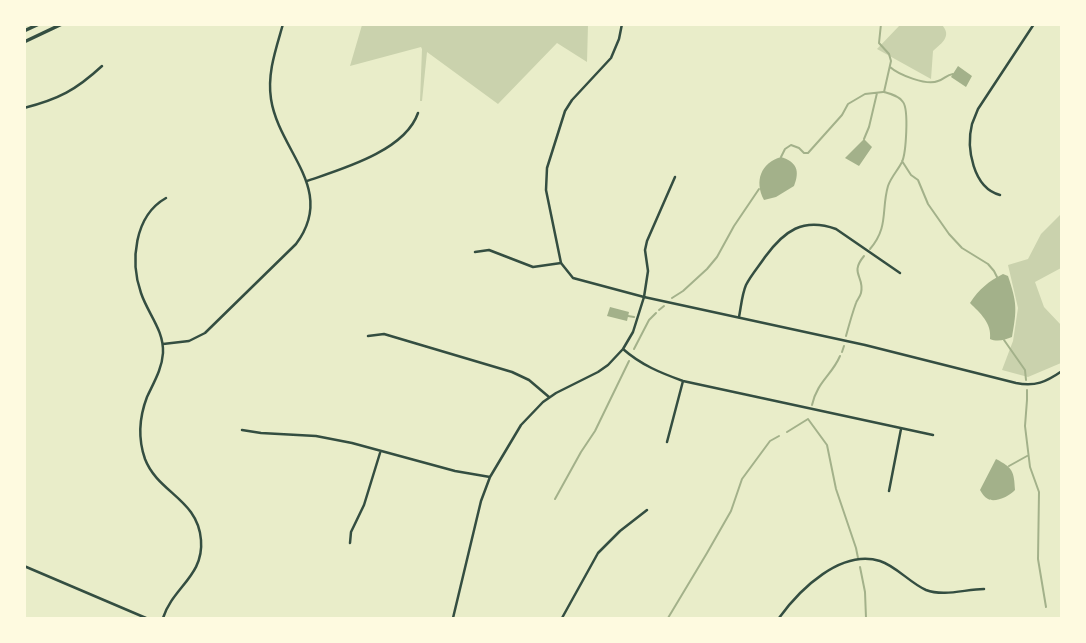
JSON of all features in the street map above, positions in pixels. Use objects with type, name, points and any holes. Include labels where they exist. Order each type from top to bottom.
[{"type":"main road","points":[[24,31],[38,24]]},
{"type":"main road","points":[[24,42],[62,24]]},
{"type":"street","points":[[163,344],[189,341],[205,333],[296,244],[306,229],[310,212],[307,181],[277,122],[271,99],[270,76],[283,24]]},
{"type":"street","points":[[622,24],[611,58],[568,105],[547,168],[546,190],[561,263],[573,278],[643,297],[865,345],[1020,384],[1041,384],[1062,371]]},
{"type":"street","points":[[1000,194],[991,192],[982,183],[975,168],[971,155],[972,123],[978,108],[1034,24]]},
{"type":"street","points":[[24,108],[52,100],[75,89],[102,65]]},
{"type":"street","points":[[307,181],[378,152],[410,129],[418,113]]},
{"type":"street","points":[[453,618],[481,501],[490,477],[521,425],[549,397],[608,365],[623,349],[633,332],[648,271],[646,244],[675,177]]},
{"type":"street","points":[[163,618],[174,595],[194,572],[202,544],[200,529],[191,510],[149,469],[140,439],[141,421],[147,398],[160,368],[163,344],[142,295],[136,274],[136,260],[139,237],[146,219],[155,206],[166,198]]},
{"type":"street","points":[[739,317],[746,286],[764,258],[785,234],[805,225],[825,225],[836,229],[900,273]]},
{"type":"street","points":[[475,252],[489,250],[533,267],[561,263]]},
{"type":"street","points":[[368,336],[384,334],[512,372],[529,380],[549,397]]},
{"type":"street","points":[[623,349],[632,358],[656,371],[683,381],[933,435]]},
{"type":"street","points":[[667,442],[683,381]]},
{"type":"street","points":[[889,491],[901,429]]},
{"type":"street","points":[[242,430],[316,436],[455,471],[490,477]]},
{"type":"street","points":[[350,543],[351,532],[364,505],[380,452]]},
{"type":"street","points":[[562,618],[598,553],[620,531],[648,510]]},
{"type":"street","points":[[779,618],[817,578],[845,562],[862,558],[882,562],[927,590],[940,593],[985,589]]},
{"type":"street","points":[[24,566],[146,618]]},
{"type":"shaded area","points":[[362,25],[588,25],[587,62],[557,43],[498,104],[427,52],[420,101],[421,47],[350,66]]},
{"type":"shaded area","points":[[900,25],[942,25],[945,29],[945,39],[933,51],[931,79],[877,49]]},
{"type":"shaded area","points":[[958,66],[972,76],[966,87],[951,77]]},
{"type":"shaded area","points":[[864,139],[872,147],[859,166],[845,158]]},
{"type":"shaded area","points":[[781,157],[796,168],[794,186],[776,197],[764,200],[760,186],[761,174],[768,164]]},
{"type":"shaded area","points":[[1061,214],[1061,268],[1035,282],[1044,307],[1061,325],[1061,363],[1028,377],[1002,370],[1013,341],[1018,308],[1008,265],[1028,259],[1041,234]]},
{"type":"shaded area","points":[[1003,274],[1008,276],[1013,293],[1015,319],[1012,337],[995,340],[990,339],[987,323],[970,303],[985,286]]},
{"type":"shaded area","points":[[610,307],[629,312],[627,321],[607,316]]},
{"type":"shaded area","points":[[996,459],[1012,471],[1015,490],[1010,495],[991,500],[980,490]]},
{"type":"waterway","points":[[870,249],[880,233],[888,186],[902,162],[906,132],[903,102],[884,92],[891,61],[889,54],[879,43],[881,24]]},
{"type":"waterway","points":[[890,67],[906,76],[927,82],[938,81],[953,74]]},
{"type":"waterway","points":[[781,157],[791,145],[808,153],[842,115],[848,104],[865,94],[883,92]]},
{"type":"waterway","points":[[864,139],[877,93]]},
{"type":"waterway","points":[[902,161],[911,175],[918,180],[928,204],[949,234],[962,248],[988,264],[998,279]]},
{"type":"waterway","points":[[672,298],[683,291],[717,257],[759,189]]},
{"type":"waterway","points":[[846,336],[861,293],[858,267],[864,256]]},
{"type":"waterway","points":[[659,310],[664,306]]},
{"type":"waterway","points":[[634,349],[649,320],[656,313]]},
{"type":"waterway","points":[[628,316],[634,317]]},
{"type":"waterway","points":[[1004,340],[1025,370],[1026,380]]},
{"type":"waterway","points":[[842,352],[844,346]]},
{"type":"waterway","points":[[812,405],[817,390],[840,356]]},
{"type":"waterway","points":[[555,499],[595,431],[629,361]]},
{"type":"waterway","points":[[1027,390],[1025,426],[1030,467],[1039,492],[1038,559],[1046,607]]},
{"type":"waterway","points":[[808,419],[827,445],[836,489],[858,558]]},
{"type":"waterway","points":[[787,432],[808,419]]},
{"type":"waterway","points":[[668,618],[731,511],[742,479],[770,441],[779,436]]},
{"type":"waterway","points":[[1009,466],[1027,456]]},
{"type":"waterway","points":[[860,567],[866,618]]}]
